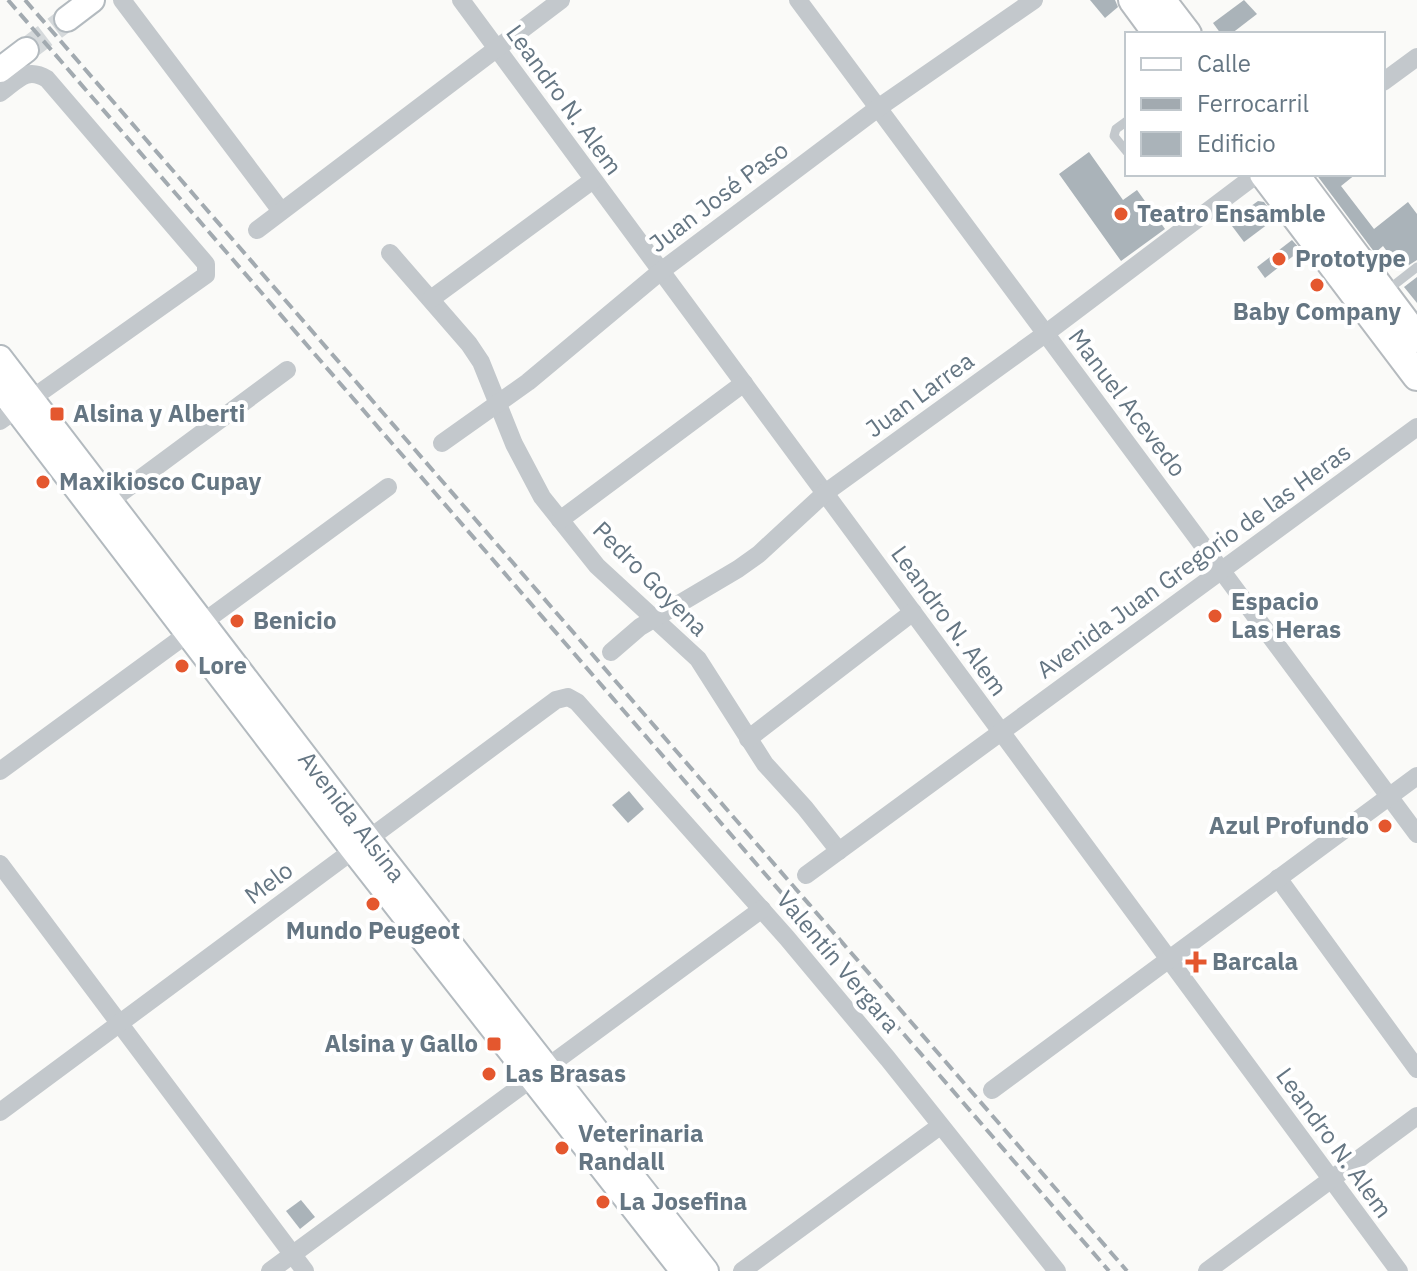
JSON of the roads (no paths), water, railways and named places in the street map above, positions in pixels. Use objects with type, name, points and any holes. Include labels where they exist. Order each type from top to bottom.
[{"type":"main road","points":[[67,19],[92,0]]},
{"type":"main road","points":[[1133,0],[1157,32]]},
{"type":"main road","points":[[1161,0],[1185,32]]},
{"type":"main road","points":[[0,70],[17,56]]},
{"type":"main road","points":[[1266,176],[1417,376]]},
{"type":"main road","points":[[1296,176],[1416,335]]},
{"type":"main road","name":"Avenida Alsina","points":[[0,358],[16,410],[110,501],[196,627]]},
{"type":"main road","name":"Avenida Alsina","points":[[0,388],[196,627],[361,845],[539,1072],[706,1271]]},
{"type":"main road","name":"Avenida Alsina","points":[[539,1072],[683,1271]]},
{"type":"street","points":[[122,0],[281,211]]},
{"type":"street","name":"Leandro N. Alem","points":[[461,0],[1399,1271]]},
{"type":"street","points":[[257,230],[561,0]]},
{"type":"street","name":"Manuel Acevedo","points":[[798,0],[1417,834]]},
{"type":"street","name":"Juan José Paso","points":[[442,443],[498,405],[661,271],[878,108],[1034,0]]},
{"type":"street","points":[[0,93],[17,56],[47,79],[206,264],[206,275],[16,410]]},
{"type":"street","points":[[1385,81],[1417,57]]},
{"type":"street","name":"Juan Larrea","points":[[611,652],[640,627],[759,554],[825,493],[1045,334],[1254,176]]},
{"type":"street","points":[[431,299],[593,180]]},
{"type":"street","name":"Pedro Goyena","points":[[390,253],[481,362],[531,477],[560,520],[597,566],[698,659],[748,739],[780,783],[805,808],[839,851]]},
{"type":"street","points":[[110,501],[287,370]]},
{"type":"street","points":[[560,520],[744,383]]},
{"type":"street","name":"Avenida Juan Gregorio de las Heras","points":[[806,875],[1417,427]]},
{"type":"street","points":[[0,771],[388,487]]},
{"type":"street","points":[[748,739],[913,612]]},
{"type":"street","name":"Melo","points":[[0,1112],[556,700],[568,697]]},
{"type":"street","name":"Valentín Vergara","points":[[568,697],[577,702],[762,909],[888,1059],[1057,1271]]},
{"type":"street","points":[[992,1090],[1417,776]]},
{"type":"street","points":[[0,864],[305,1271]]},
{"type":"street","points":[[1278,878],[1417,1069]]},
{"type":"street","points":[[270,1271],[762,909]]},
{"type":"street","points":[[1207,1271],[1417,1116]]},
{"type":"street","points":[[742,1271],[940,1126]]},
{"type":"lane","points":[[1125,122],[1116,129],[1114,136],[1125,150]]},
{"type":"lane","points":[[1384,293],[1417,267]]},
{"type":"tunnel","points":[[26,50],[67,19]]},
{"type":"railway","points":[[8,0],[1109,1271]]},
{"type":"railway","points":[[25,0],[1127,1271]]},
{"type":"place","name":"Teatro Ensamble","points":[[1121,214]]},
{"type":"place","name":"Prototype","points":[[1279,259]]},
{"type":"place","name":"Baby Company","points":[[1317,285]]},
{"type":"place","name":"Alsina y Alberti","points":[[57,414]]},
{"type":"place","name":"Maxikiosco Cupay","points":[[43,482]]},
{"type":"place","name":"Espacio Las Heras","points":[[1215,616]]},
{"type":"place","name":"Benicio","points":[[237,621]]},
{"type":"place","name":"Lore","points":[[182,666]]},
{"type":"place","name":"Azul Profundo","points":[[1385,826]]},
{"type":"place","name":"Mundo Peugeot","points":[[373,904]]},
{"type":"place","name":"Barcala","points":[[1196,962]]},
{"type":"place","name":"Alsina y Gallo","points":[[494,1044]]},
{"type":"place","name":"Las Brasas","points":[[489,1074]]},
{"type":"place","name":"Veterinaria Randall","points":[[562,1148]]},
{"type":"place","name":"La Josefina","points":[[603,1202]]}]
